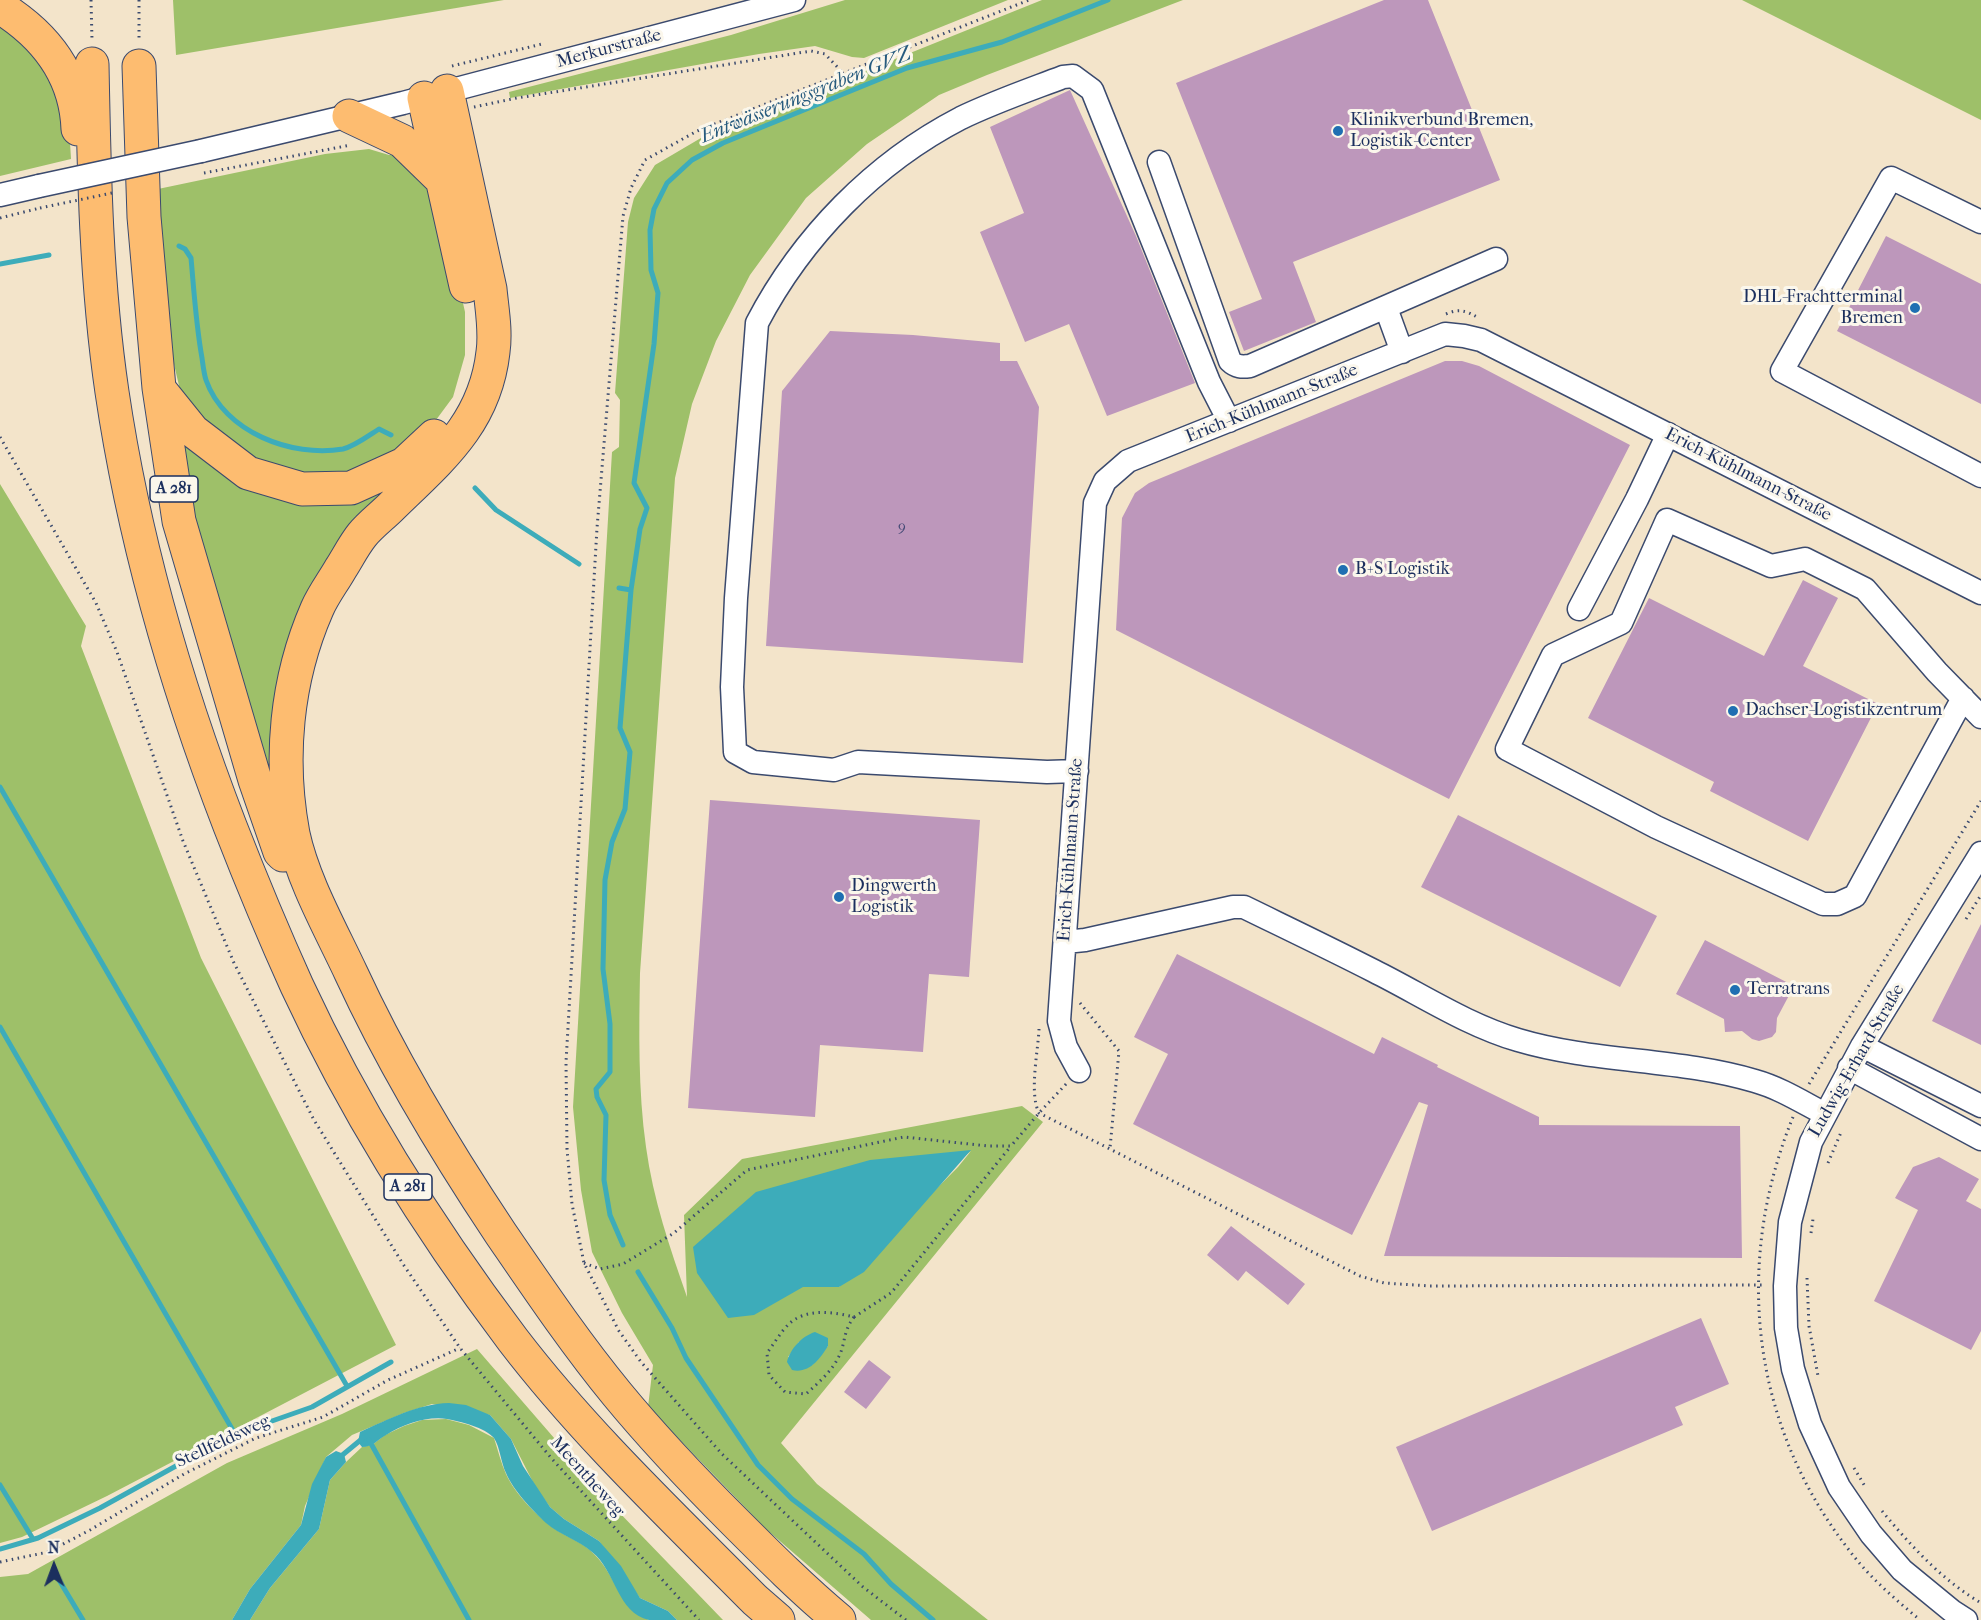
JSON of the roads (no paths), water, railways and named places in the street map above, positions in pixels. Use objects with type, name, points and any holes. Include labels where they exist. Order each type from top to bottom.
[{"type":"highway","points":[[0,7],[37,33],[54,54],[71,90],[78,116],[82,208],[97,248]]},
{"type":"highway","name":"A 281","points":[[92,64],[94,206],[97,248],[112,390],[135,519],[174,667],[216,788],[262,906],[299,990],[363,1114],[431,1224],[513,1340],[574,1415],[755,1600],[778,1620]]},
{"type":"highway","name":"A 281","points":[[139,66],[144,217],[159,388],[179,521],[255,780],[280,852],[311,885],[368,1008],[412,1092],[480,1202],[549,1305],[616,1393],[697,1484],[773,1560],[839,1620]]},
{"type":"highway","points":[[159,388],[193,431],[248,473],[302,489],[351,488],[405,464],[428,443],[446,421],[467,375],[473,337],[470,304],[430,120],[436,94]]},
{"type":"highway","points":[[311,885],[294,839],[286,790],[286,745],[291,692],[304,642],[318,606],[363,535],[446,453],[463,433],[478,406],[489,374],[493,352],[494,321],[490,289],[436,94]]},
{"type":"highway","points":[[354,130],[402,141],[441,179]]},
{"type":"street","name":"Merkurstraße","points":[[0,195],[39,197],[354,130],[436,94],[794,0]]},
{"type":"street","points":[[1077,771],[1047,772],[858,762],[834,770],[753,762],[735,752],[732,687],[744,480],[757,323],[770,297],[830,217],[876,175],[920,143],[961,118],[1063,77],[1073,76],[1092,90],[1209,381],[1229,421]]},
{"type":"street","points":[[1159,162],[1230,361],[1234,365],[1250,366],[1496,259]]},
{"type":"street","points":[[1981,222],[1890,178],[1782,371],[1981,476]]},
{"type":"street","points":[[1386,308],[1402,352]]},
{"type":"street","name":"Erich-Kühlmann-Straße","points":[[1078,1071],[1066,1047],[1059,1021],[1095,503],[1105,481],[1128,461],[1445,334],[1464,336],[1481,340],[1981,593]]},
{"type":"street","points":[[1580,609],[1668,434]]},
{"type":"street","points":[[1963,698],[1854,896],[1837,904],[1823,904],[1656,827],[1507,749],[1553,655],[1621,623],[1667,520],[1771,566],[1804,559],[1865,589],[1937,672],[1963,698],[1981,717]]},
{"type":"street","name":"Ludwig-Erhard-Straße","points":[[1966,1620],[1902,1570],[1871,1534],[1839,1487],[1809,1424],[1793,1369],[1786,1328],[1785,1286],[1790,1222],[1811,1142],[1834,1120],[1849,1068],[1981,853]]},
{"type":"street","points":[[1065,942],[1085,940],[1233,907],[1244,907],[1481,1027],[1519,1040],[1586,1054],[1722,1072],[1774,1087],[1834,1120]]},
{"type":"street","points":[[1862,1046],[1981,1106]]},
{"type":"street","points":[[1849,1068],[1981,1138]]},
{"type":"water","points":[[971,1150],[864,1272],[839,1287],[803,1287],[754,1315],[728,1318],[697,1273],[693,1247],[756,1192],[870,1160]]},
{"type":"water","points":[[815,1332],[828,1338],[828,1346],[809,1368],[792,1370],[787,1362],[791,1352],[801,1340]]},
{"type":"water","points":[[449,1403],[466,1405],[490,1415],[511,1439],[523,1466],[550,1507],[564,1519],[599,1541],[621,1566],[640,1598],[668,1611],[677,1620],[649,1620],[638,1616],[630,1609],[600,1560],[587,1548],[546,1523],[523,1500],[506,1473],[494,1438],[485,1431],[458,1421],[439,1418],[400,1427],[369,1446],[362,1447],[358,1442],[360,1432],[392,1417],[426,1406]]},
{"type":"water","points":[[336,1451],[344,1454],[346,1462],[330,1480],[319,1529],[270,1588],[250,1620],[232,1620],[250,1589],[301,1525],[312,1484],[326,1457]]},
{"type":"waterway","name":"Entwässerungsgraben GVZ","points":[[623,1245],[610,1215],[604,1180],[606,1115],[597,1097],[596,1089],[610,1072],[610,1024],[603,969],[605,880],[612,842],[625,809],[630,752],[620,728],[631,590],[640,529],[647,508],[634,483],[654,344],[658,293],[651,270],[650,230],[654,209],[667,183],[692,160],[723,143],[907,68],[1002,42],[1108,0]]},
{"type":"waterway","points":[[179,246],[185,249],[191,258],[205,378],[215,398],[228,414],[244,427],[262,437],[282,445],[303,449],[323,451],[343,449],[379,429],[391,435]]},
{"type":"waterway","points":[[0,264],[49,255]]},
{"type":"waterway","points":[[475,488],[496,510],[579,564]]},
{"type":"waterway","points":[[619,588],[631,590]]},
{"type":"waterway","points":[[0,787],[347,1386]]},
{"type":"waterway","points":[[0,1027],[235,1434]]},
{"type":"waterway","name":"Entwässerungsgraben GVZ","points":[[638,1272],[672,1328],[686,1358],[758,1465],[792,1499],[864,1554],[891,1584],[933,1620]]},
{"type":"waterway","points":[[0,1549],[38,1538],[100,1508],[232,1435],[312,1407],[391,1362]]},
{"type":"waterway","points":[[340,1457],[363,1438]]},
{"type":"waterway","points":[[369,1440],[469,1620]]},
{"type":"waterway","points":[[0,1485],[33,1539]]},
{"type":"waterway","points":[[59,1580],[83,1620]]},
{"type":"place","name":"Klinikverbund Bremen, Logistik-Center","points":[[1338,131]]},
{"type":"place","name":"DHL-Frachtterminal Bremen","points":[[1915,308]]},
{"type":"place","name":"B+S Logistik","points":[[1343,570]]},
{"type":"place","name":"Dachser-Logistikzentrum","points":[[1733,711]]},
{"type":"place","name":"Dingwerth Logistik","points":[[839,897]]},
{"type":"place","name":"Terratrans","points":[[1735,990]]}]
